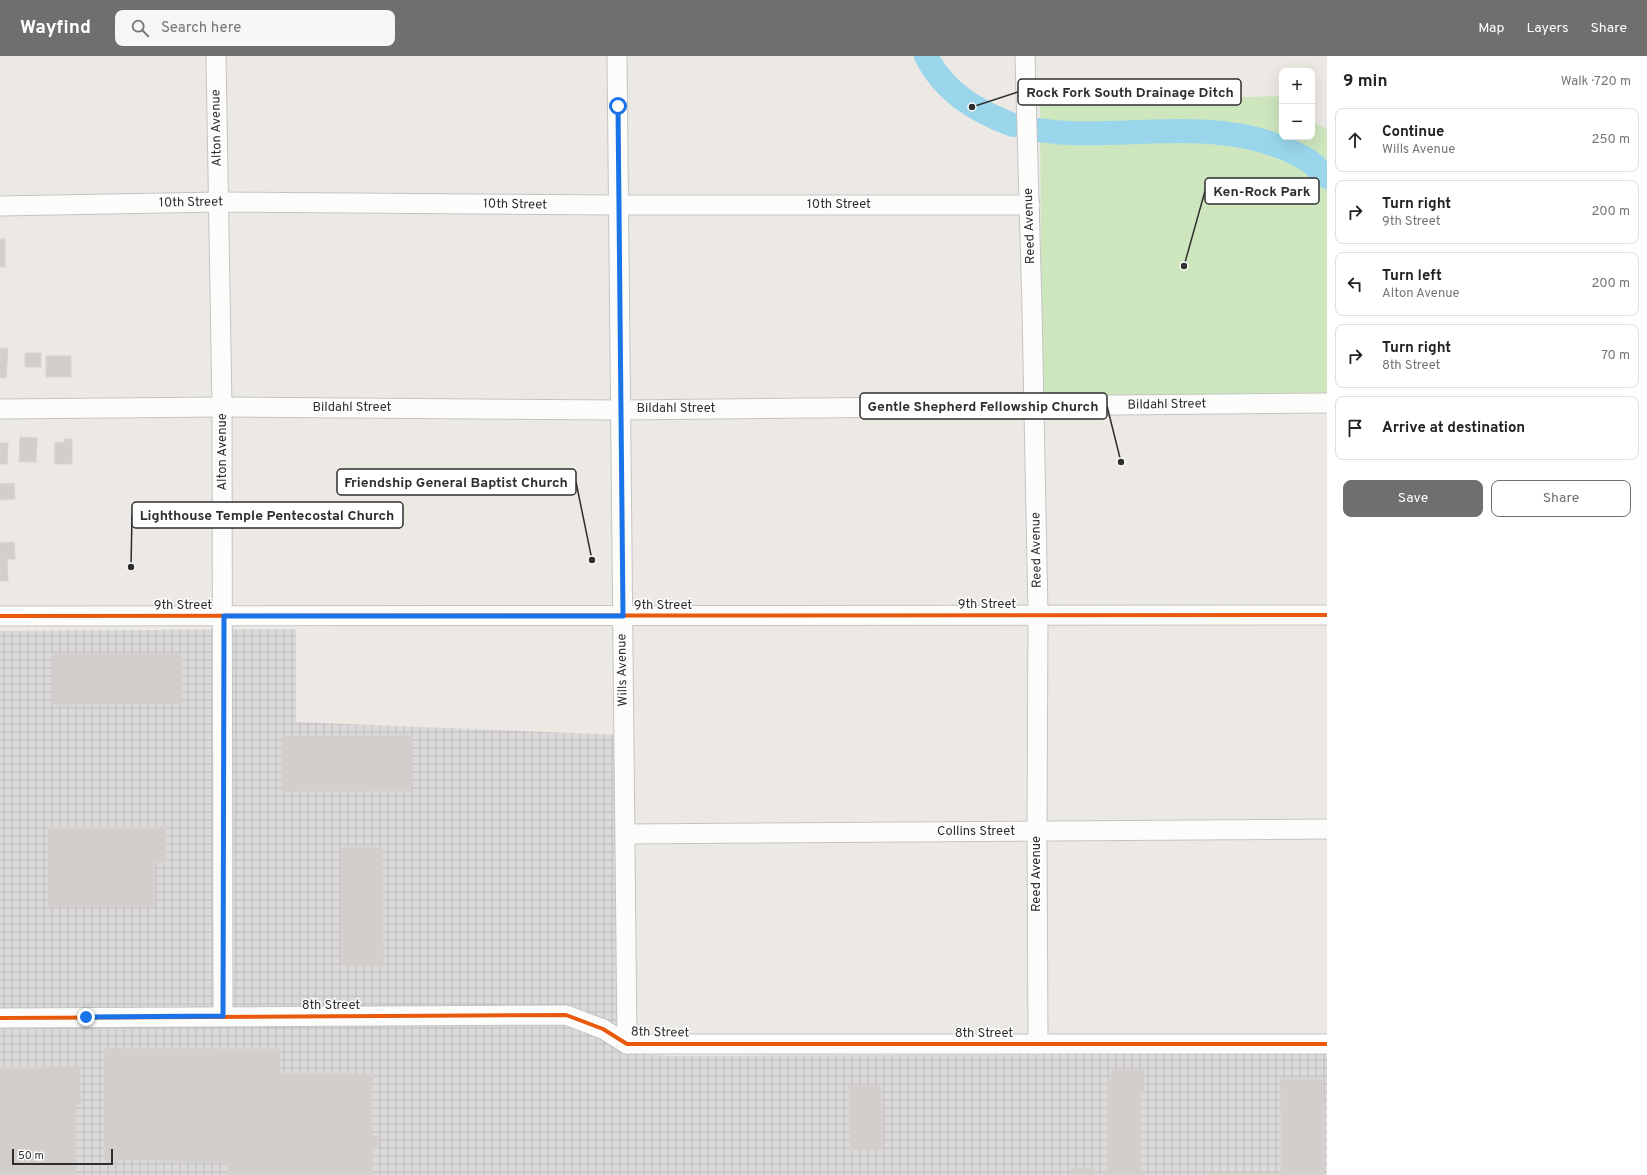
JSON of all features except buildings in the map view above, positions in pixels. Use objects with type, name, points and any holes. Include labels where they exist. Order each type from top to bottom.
[{"type":"street","name":"Alton Avenue","points":[[216,56],[224,616],[223,1016]]},
{"type":"street","name":"Wills Avenue","points":[[617,56],[627,1044]]},
{"type":"street","name":"Reed Avenue","points":[[1025,56],[1030,206],[1038,615],[1038,1044]]},
{"type":"street","name":"10th Street","points":[[0,206],[219,202],[619,206],[1030,206]]},
{"type":"street","name":"Bildahl Street","points":[[0,409],[222,407],[621,410],[1327,403]]},
{"type":"street","name":"9th Street","points":[[0,616],[1327,615]]},
{"type":"street","name":"Collins Street","points":[[625,834],[1327,830]]},
{"type":"street","name":"8th Street","points":[[0,1018],[566,1015],[603,1029],[627,1044],[1327,1044]]},
{"type":"shaded area","points":[[296,629],[296,722],[624,735],[619,1048],[652,1055],[675,1056],[1327,1053],[1327,1175],[0,1175],[0,631]]},
{"type":"green space","points":[[1279,96],[1279,140],[1315,140],[1315,123],[1327,129],[1327,395],[1042,396],[1040,103]]},
{"type":"waterway","points":[[926,56],[933,69],[942,80],[962,99],[974,107],[1013,125]]},
{"type":"waterway","points":[[1038,130],[1068,133],[1160,131],[1222,133],[1252,138],[1281,147],[1314,164],[1327,177]]},
{"type":"cycle path","points":[[0,616],[1327,615]]},
{"type":"cycle path","points":[[0,1018],[566,1015],[603,1029],[627,1044],[1327,1044]]},
{"type":"place","name":"Rock Fork South Drainage Ditch","points":[[972,107]]},
{"type":"place","name":"Ken-Rock Park","points":[[1184,266]]},
{"type":"place","name":"Gentle Shepherd Fellowship Church","points":[[1121,462]]},
{"type":"place","name":"Friendship General Baptist Church","points":[[592,560]]},
{"type":"place","name":"Lighthouse Temple Pentecostal Church","points":[[131,567]]},
{"type":"route","points":[[86,1017],[223,1016],[224,616],[623,616],[618,106]]}]
